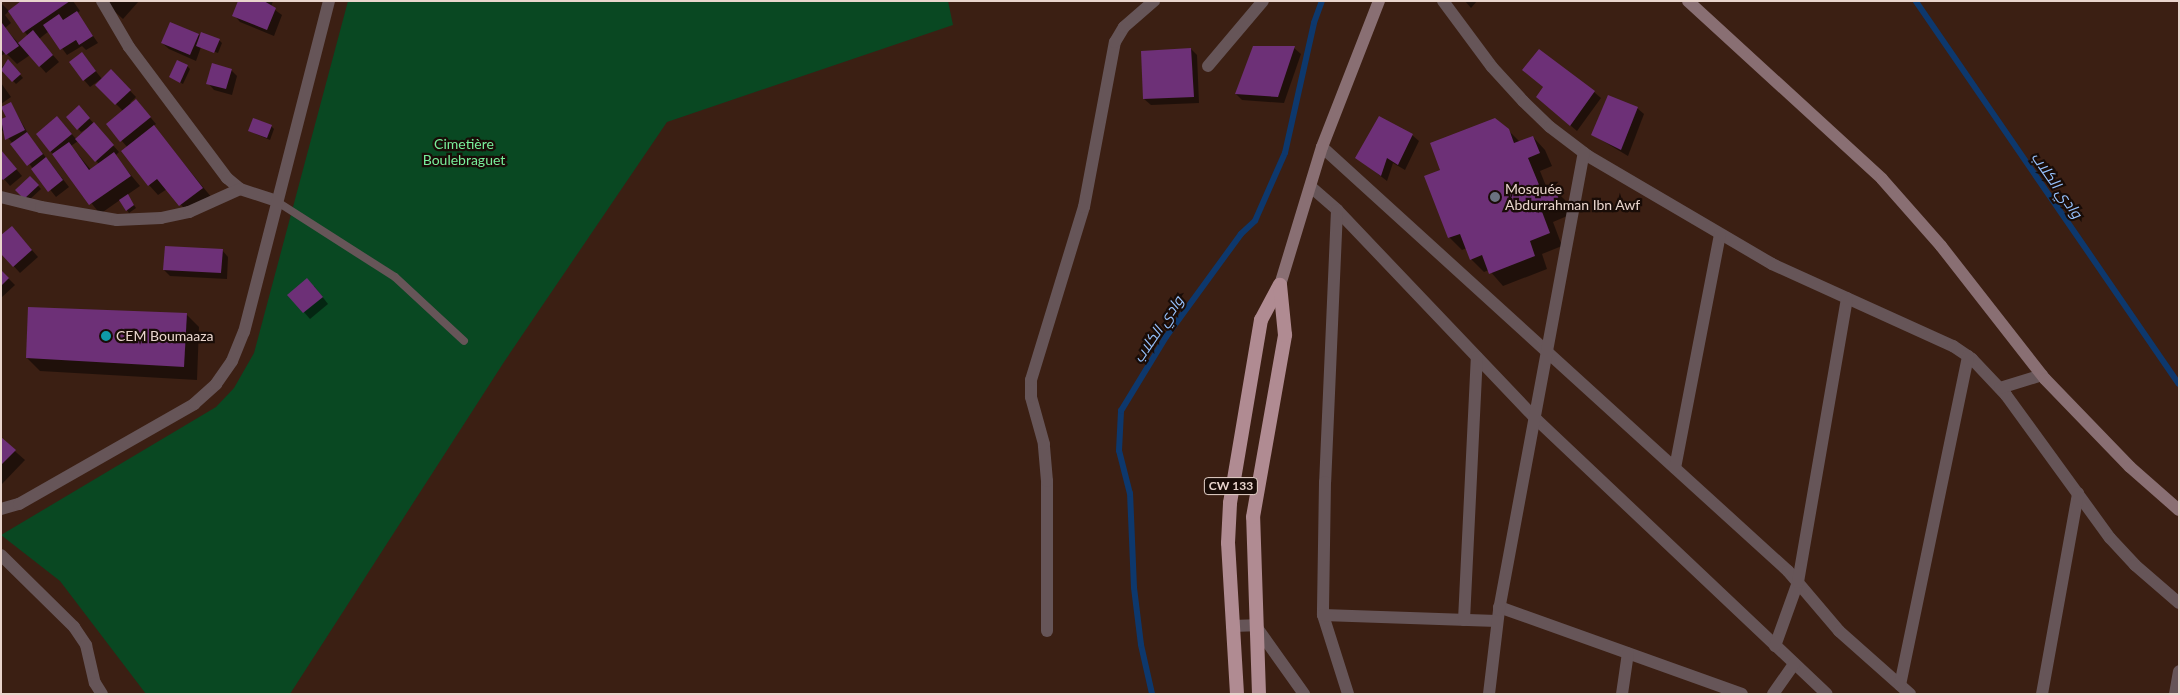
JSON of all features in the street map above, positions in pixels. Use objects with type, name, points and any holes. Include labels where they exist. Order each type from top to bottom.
[{"type":"highway","name":"CW 133","points":[[1259,694],[1255,625],[1253,517],[1285,335],[1280,285]]},
{"type":"highway","name":"CW 133","points":[[1237,694],[1228,543],[1234,464],[1261,320],[1280,285]]},
{"type":"main road","name":"CW 133","points":[[1280,285],[1322,147],[1379,1]]},
{"type":"main road","points":[[1688,1],[1790,92],[1911,209],[2042,375],[2130,467],[2179,510]]},
{"type":"street","points":[[102,1],[129,47],[227,178],[240,188],[276,201]]},
{"type":"street","points":[[1,510],[19,504],[194,404],[216,384],[232,361],[244,332],[276,201],[329,1]]},
{"type":"street","points":[[1047,631],[1047,481],[1044,444],[1030,397],[1031,380],[1084,207],[1115,42],[1124,27],[1154,1]]},
{"type":"street","points":[[1208,66],[1263,1]]},
{"type":"street","points":[[1444,1],[1492,67],[1523,101],[1550,128],[1584,153],[1772,264],[1968,356],[2000,388],[2078,493],[2136,566],[2179,603]]},
{"type":"street","points":[[1322,147],[1798,582],[1838,631],[1905,689]]},
{"type":"street","points":[[1489,694],[1499,607],[1536,420],[1546,351],[1584,153]]},
{"type":"street","points":[[1311,187],[1337,210],[1536,420],[1827,694]]},
{"type":"street","points":[[1,197],[41,207],[117,220],[161,218],[189,212],[240,188]]},
{"type":"street","points":[[1337,210],[1325,482],[1323,615],[1348,694]]},
{"type":"street","points":[[1675,468],[1720,234]]},
{"type":"street","points":[[1774,646],[1798,582],[1847,298]]},
{"type":"street","points":[[1905,689],[1968,356]]},
{"type":"street","points":[[1464,620],[1477,357]]},
{"type":"street","points":[[2000,388],[2042,375]]},
{"type":"street","points":[[2042,694],[2078,493]]},
{"type":"street","points":[[1,555],[74,627],[86,645],[95,683],[102,694]]},
{"type":"street","points":[[1499,607],[1742,694]]},
{"type":"street","points":[[1323,615],[1498,621]]},
{"type":"street","points":[[1232,626],[1255,625],[1304,694]]},
{"type":"street","points":[[1622,694],[1628,653]]},
{"type":"street","points":[[1773,694],[1794,664]]},
{"type":"street","points":[[2175,694],[2179,671]]},
{"type":"lane","points":[[276,201],[395,277],[464,341]]},
{"type":"green space","name":"Cimetière Boulebraguet","points":[[348,1],[948,1],[953,25],[667,122],[504,362],[290,694],[146,694],[60,581],[1,535],[216,407],[234,388],[254,353]]},
{"type":"building","points":[[21,1],[70,1],[23,33],[8,11]]},
{"type":"building","points":[[238,1],[264,1],[276,8],[267,30],[232,16]]},
{"type":"building","points":[[77,11],[93,36],[79,45],[76,40],[60,50],[43,25],[59,14],[63,20]]},
{"type":"building","points":[[170,22],[199,34],[190,55],[161,43]]},
{"type":"building","points":[[2,23],[19,46],[6,55],[1,49]]},
{"type":"building","points":[[33,30],[53,55],[39,67],[18,43]]},
{"type":"building","points":[[201,32],[220,39],[214,53],[196,46]]},
{"type":"building","points":[[1253,46],[1295,46],[1278,97],[1235,94]]},
{"type":"building","points":[[1191,48],[1194,97],[1143,99],[1141,51]]},
{"type":"building","points":[[1539,49],[1595,91],[1570,126],[1536,97],[1543,87],[1522,70]]},
{"type":"building","points":[[82,52],[96,71],[83,81],[69,62]]},
{"type":"building","points":[[8,59],[21,74],[12,82],[1,70]]},
{"type":"building","points":[[177,60],[188,65],[180,83],[169,77]]},
{"type":"building","points":[[212,63],[232,69],[226,89],[206,84]]},
{"type":"building","points":[[111,69],[131,90],[115,105],[95,85]]},
{"type":"building","points":[[1608,95],[1638,107],[1621,150],[1591,135]]},
{"type":"building","points":[[136,99],[151,117],[120,142],[106,124]]},
{"type":"building","points":[[11,102],[25,130],[5,140],[1,119],[6,117],[1,107]]},
{"type":"building","points":[[79,105],[90,118],[77,130],[66,117]]},
{"type":"building","points":[[57,116],[72,134],[50,152],[36,134]]},
{"type":"building","points":[[1379,116],[1413,134],[1398,165],[1387,158],[1381,176],[1355,158]]},
{"type":"building","points":[[253,118],[272,125],[267,138],[248,131]]},
{"type":"building","name":"Mosquée Abdurrahman Ibn Awf","points":[[1495,118],[1509,129],[1514,143],[1533,136],[1540,153],[1528,158],[1542,192],[1554,187],[1560,202],[1541,209],[1550,233],[1530,241],[1535,256],[1489,274],[1482,255],[1470,260],[1460,234],[1448,238],[1424,176],[1440,170],[1430,143]]},
{"type":"building","points":[[94,122],[114,145],[95,162],[75,139]]},
{"type":"building","points":[[154,125],[203,188],[179,206],[157,179],[148,186],[121,151]]},
{"type":"building","points":[[27,132],[43,154],[27,166],[10,144]]},
{"type":"building","points":[[69,142],[89,170],[114,152],[131,176],[89,205],[52,154]]},
{"type":"building","points":[[1,150],[17,169],[3,180],[1,178]]},
{"type":"building","points":[[46,157],[63,180],[48,192],[31,169]]},
{"type":"building","points":[[30,176],[39,185],[24,199],[15,190]]},
{"type":"building","points":[[128,194],[134,205],[126,211],[119,200]]},
{"type":"building","points":[[12,226],[32,250],[13,267],[1,254],[1,235]]},
{"type":"building","points":[[165,246],[223,249],[221,273],[163,270]]},
{"type":"building","points":[[1,270],[9,278],[1,286]]},
{"type":"building","points":[[307,278],[323,297],[303,313],[287,295]]},
{"type":"building","name":"CEM Boumaaza","points":[[28,307],[187,313],[184,367],[26,358]]},
{"type":"building","points":[[1,437],[16,450],[1,465]]},
{"type":"waterway","name":"وادي الكلاب","points":[[1152,694],[1141,645],[1134,588],[1130,494],[1119,451],[1121,411],[1166,337],[1241,234],[1255,221],[1285,153],[1314,23],[1322,1]]},
{"type":"waterway","name":"وادي الكلاب","points":[[1916,1],[2179,383]]},
{"type":"place","name":"Mosquée Abdurrahman Ibn Awf","points":[[1495,197]]},
{"type":"place","name":"CEM Boumaaza","points":[[106,336]]}]
